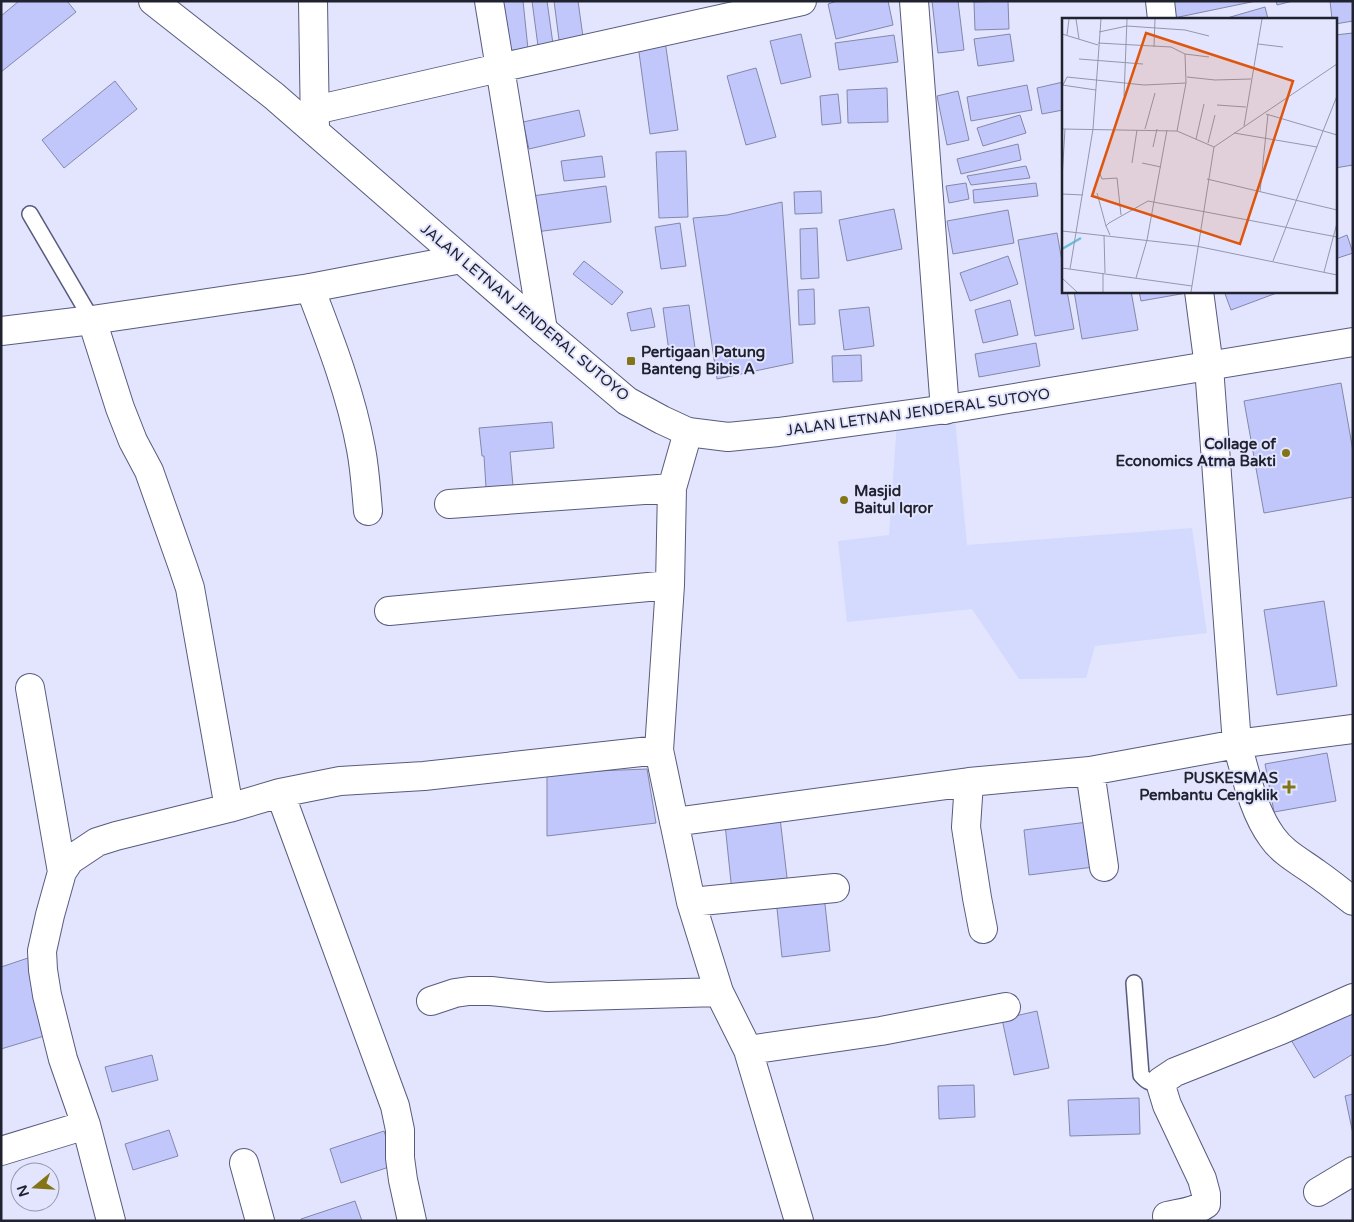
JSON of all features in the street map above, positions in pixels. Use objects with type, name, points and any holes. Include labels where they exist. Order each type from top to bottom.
[{"type":"street","name":"JALAN LETNAN JENDERAL SUTOYO","points":[[153,1],[274,96],[315,121],[461,259],[627,400],[688,432],[728,437],[945,410],[1353,342]]},
{"type":"street","points":[[313,1],[315,121],[500,68],[802,1]]},
{"type":"street","points":[[490,1],[543,330]]},
{"type":"street","points":[[914,1],[945,410]]},
{"type":"street","points":[[1160,1],[1162,18]]},
{"type":"street","points":[[1,331],[92,320],[310,288],[461,259]]},
{"type":"street","points":[[310,288],[341,374],[356,427],[363,464],[368,511]]},
{"type":"street","points":[[1199,292],[1209,367],[1237,744],[1252,796],[1264,824],[1273,839],[1289,854],[1353,901]]},
{"type":"street","points":[[92,320],[120,408],[133,441],[148,470],[190,588],[229,808]]},
{"type":"street","points":[[688,432],[672,488],[670,585],[659,750],[691,902],[719,992],[748,1050],[799,1221]]},
{"type":"street","points":[[449,504],[672,488]]},
{"type":"street","points":[[389,611],[472,605],[670,585]]},
{"type":"street","points":[[30,688],[62,872]]},
{"type":"street","points":[[674,822],[969,782],[1090,771],[1237,744],[1353,729]]},
{"type":"street","points":[[111,1221],[86,1125],[63,1059],[47,995],[43,970],[42,951],[50,915],[62,872],[70,860],[97,842],[116,836],[229,808],[280,793],[340,781],[424,776],[659,750]]},
{"type":"street","points":[[1090,771],[1104,867]]},
{"type":"street","points":[[969,782],[966,827],[983,929]]},
{"type":"street","points":[[280,793],[397,1118],[402,1172],[412,1221]]},
{"type":"street","points":[[691,902],[834,888]]},
{"type":"street","points":[[431,1001],[468,990],[547,997],[719,992]]},
{"type":"street","points":[[1168,1216],[1202,1207],[1206,1204],[1206,1194],[1202,1179],[1167,1105],[1160,1082],[1175,1072],[1282,1030],[1353,998]]},
{"type":"street","points":[[748,1050],[881,1032],[1006,1007]]},
{"type":"street","points":[[1,1150],[86,1125]]},
{"type":"street","points":[[244,1163],[260,1221]]},
{"type":"street","points":[[1318,1192],[1353,1171]]},
{"type":"lane","points":[[30,214],[92,320]]},
{"type":"lane","points":[[1134,983],[1141,1076],[1147,1082],[1153,1084],[1160,1082]]},
{"type":"shaded area","points":[[954,408],[967,545],[1192,528],[1207,633],[1095,646],[1086,678],[1019,679],[972,609],[847,622],[838,541],[889,535],[897,422]]},
{"type":"building","points":[[19,1],[67,1],[76,12],[1,72],[1,16]]},
{"type":"building","points":[[499,1],[523,1],[528,49],[505,51]]},
{"type":"building","points":[[532,1],[547,1],[553,44],[538,46]]},
{"type":"building","points":[[554,1],[578,1],[583,37],[559,40]]},
{"type":"building","points":[[837,1],[888,1],[893,25],[836,39],[828,4]]},
{"type":"building","points":[[932,1],[958,1],[964,50],[938,53]]},
{"type":"building","points":[[1008,1],[1009,29],[975,30],[974,2]]},
{"type":"building","points":[[1170,1],[1256,1],[1174,18]]},
{"type":"building","points":[[1276,1],[1293,1],[1277,5]]},
{"type":"building","points":[[1330,1],[1353,1],[1353,21],[1336,24],[1336,18],[1332,18]]},
{"type":"building","points":[[1265,7],[1268,18],[1227,18]]},
{"type":"building","points":[[1353,33],[1353,165],[1336,168],[1336,35]]},
{"type":"building","points":[[801,34],[811,77],[781,84],[770,41]]},
{"type":"building","points":[[1010,34],[1014,61],[978,66],[974,39]]},
{"type":"building","points":[[894,35],[898,62],[839,70],[835,43]]},
{"type":"building","points":[[665,41],[678,130],[650,134],[638,45]]},
{"type":"building","points":[[756,68],[776,137],[746,145],[727,76]]},
{"type":"building","points":[[115,81],[137,109],[64,168],[42,140]]},
{"type":"building","points":[[1062,82],[1062,110],[1042,114],[1037,88]]},
{"type":"building","points":[[1027,85],[1032,110],[971,121],[967,97]]},
{"type":"building","points":[[887,88],[888,122],[848,123],[847,90]]},
{"type":"building","points":[[958,91],[969,140],[947,145],[937,96]]},
{"type":"building","points":[[838,94],[841,123],[822,125],[820,96]]},
{"type":"building","points":[[579,110],[585,136],[529,149],[523,122]]},
{"type":"building","points":[[1020,115],[1026,133],[983,146],[977,128]]},
{"type":"building","points":[[1018,144],[1021,160],[961,174],[957,159]]},
{"type":"building","points":[[686,151],[688,217],[659,218],[656,152]]},
{"type":"building","points":[[602,156],[605,177],[564,181],[561,161]]},
{"type":"building","points":[[1026,166],[1030,178],[971,185],[967,176]]},
{"type":"building","points":[[966,183],[969,199],[949,203],[946,186]]},
{"type":"building","points":[[1036,183],[1038,196],[974,203],[973,190]]},
{"type":"building","points":[[606,186],[611,222],[536,232],[532,196]]},
{"type":"building","points":[[821,191],[822,213],[795,214],[794,192]]},
{"type":"building","points":[[782,202],[793,363],[717,379],[693,218],[727,215]]},
{"type":"building","points":[[894,209],[902,249],[847,261],[839,220]]},
{"type":"building","points":[[1008,210],[1014,243],[953,254],[947,221]]},
{"type":"building","points":[[680,223],[686,266],[661,269],[655,227]]},
{"type":"building","points":[[817,228],[819,278],[801,279],[800,229]]},
{"type":"building","points":[[1057,233],[1062,261],[1062,292],[1067,292],[1074,329],[1035,336],[1018,240]]},
{"type":"building","points":[[1347,235],[1353,253],[1336,259],[1336,240]]},
{"type":"building","points":[[1008,256],[1018,284],[970,301],[960,273]]},
{"type":"building","points":[[584,261],[623,292],[612,305],[573,274]]},
{"type":"building","points":[[814,289],[815,324],[799,325],[798,290]]},
{"type":"building","points":[[1074,292],[1131,292],[1138,330],[1082,339]]},
{"type":"building","points":[[1139,292],[1192,292],[1141,301]]},
{"type":"building","points":[[1224,292],[1279,292],[1231,310]]},
{"type":"building","points":[[1010,300],[1018,335],[983,343],[975,310]]},
{"type":"building","points":[[689,305],[696,355],[670,359],[663,308]]},
{"type":"building","points":[[869,307],[874,346],[844,350],[839,310]]},
{"type":"building","points":[[651,308],[655,327],[631,331],[627,313]]},
{"type":"building","points":[[1036,343],[1040,366],[979,377],[975,354]]},
{"type":"building","points":[[861,355],[862,381],[833,382],[832,356]]},
{"type":"building","points":[[1341,383],[1353,451],[1353,497],[1264,513],[1244,401]]},
{"type":"building","points":[[552,422],[554,448],[510,452],[513,486],[486,488],[484,456],[482,456],[479,428]]},
{"type":"building","points":[[1324,601],[1337,686],[1277,695],[1264,610]]},
{"type":"building","points":[[1327,753],[1336,801],[1274,812],[1265,764]]},
{"type":"building","points":[[647,769],[656,823],[547,836],[547,773]]},
{"type":"building","points":[[780,818],[788,886],[732,892],[725,824]]},
{"type":"building","points":[[1088,822],[1094,867],[1029,875],[1024,830]]},
{"type":"building","points":[[824,895],[830,951],[782,957],[776,899]]},
{"type":"building","points":[[31,957],[54,1033],[1,1049],[1,967]]},
{"type":"building","points":[[1353,1002],[1353,1054],[1314,1078],[1291,1040]]},
{"type":"building","points":[[1037,1011],[1049,1068],[1014,1075],[1002,1019]]},
{"type":"building","points":[[152,1055],[158,1080],[112,1092],[105,1067]]},
{"type":"building","points":[[974,1085],[975,1117],[939,1119],[938,1086]]},
{"type":"building","points":[[1353,1094],[1353,1134],[1345,1096]]},
{"type":"building","points":[[1139,1098],[1140,1134],[1070,1136],[1068,1100]]},
{"type":"building","points":[[169,1130],[178,1156],[133,1170],[125,1144]]},
{"type":"building","points":[[384,1131],[395,1165],[341,1183],[330,1149]]},
{"type":"building","points":[[355,1201],[362,1221],[301,1221],[301,1219]]},
{"type":"place","name":"Pertigaan Patung Banteng Bibis A","points":[[631,361]]},
{"type":"place","name":"Collage of Economics Atma Bakti","points":[[1286,453]]},
{"type":"place","name":"Masjid Baitul Iqror","points":[[844,500]]},
{"type":"place","name":"PUSKESMAS Pembantu Cengklik","points":[[1289,787]]}]
